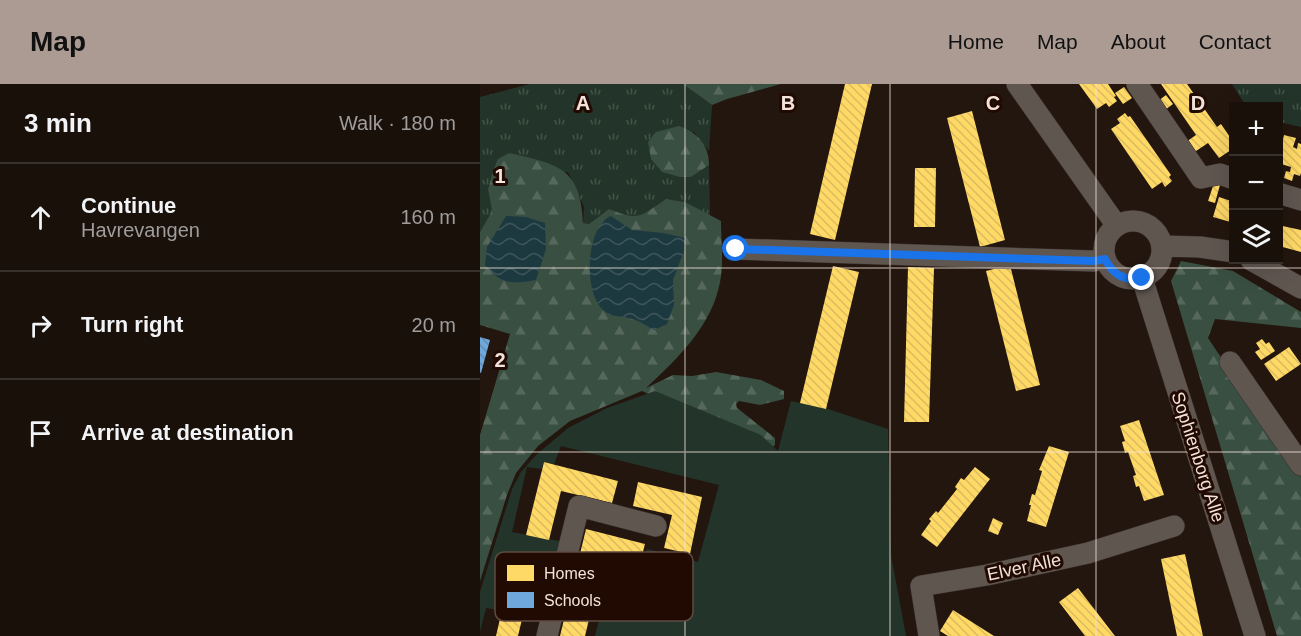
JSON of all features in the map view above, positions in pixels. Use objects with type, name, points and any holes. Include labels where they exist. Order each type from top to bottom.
[{"type":"street","points":[[1017,84],[1117,226]]},
{"type":"street","points":[[1137,84],[1201,178],[1220,174],[1229,177]]},
{"type":"street","points":[[1283,195],[1301,200]]},
{"type":"street","points":[[1136,221],[1153,229],[1162,246],[1160,262],[1149,275],[1142,278],[1133,279],[1116,274],[1105,259],[1106,240],[1110,232],[1126,222],[1136,221]]},
{"type":"street","points":[[1162,246],[1200,247],[1229,251]]},
{"type":"street","points":[[736,249],[1094,261],[1105,259]]},
{"type":"street","points":[[1258,264],[1301,288]]},
{"type":"street","name":"Sophienborg Alle","points":[[1142,278],[1256,636]]},
{"type":"street","points":[[1230,362],[1301,465]]},
{"type":"street","points":[[568,552],[579,506],[656,526]]},
{"type":"street","name":"Elver Alle","points":[[929,636],[921,586],[987,575],[1088,553],[1174,526]]},
{"type":"street","points":[[547,636],[551,621]]},
{"type":"green space","points":[[530,84],[683,84],[712,105],[709,151],[693,131],[691,177],[709,165],[710,217],[685,202],[666,199],[639,215],[627,215],[609,209],[589,224],[583,223],[584,207],[568,172],[488,190],[492,211],[480,232],[480,97]]},
{"type":"green space","points":[[683,84],[781,84],[712,105]]},
{"type":"green space","points":[[1232,84],[1301,84],[1301,127],[1283,123],[1283,102],[1243,102]]},
{"type":"green space","points":[[679,126],[697,136],[707,151],[709,165],[691,177],[680,177],[662,172],[651,159],[648,142],[656,132]]},
{"type":"green space","points":[[509,153],[553,165],[563,171],[577,190],[583,223],[589,224],[609,209],[627,215],[639,215],[666,199],[685,202],[721,221],[722,260],[716,298],[692,341],[646,388],[673,375],[692,376],[716,372],[761,380],[784,391],[784,399],[760,405],[739,401],[736,404],[737,408],[775,438],[775,445],[769,450],[642,391],[570,421],[538,446],[516,473],[480,581],[480,435],[510,334],[480,325],[480,232],[492,211],[488,190],[493,171],[498,159]]},
{"type":"green space","points":[[1181,261],[1233,271],[1301,312],[1301,328],[1215,319],[1208,338],[1301,477],[1301,636],[1277,636],[1171,281]]},
{"type":"green space","points":[[655,391],[761,435],[778,451],[791,401],[828,409],[888,429],[891,555],[906,636],[595,636],[599,621],[693,621],[693,561],[698,562],[719,485],[561,446],[554,464],[544,462],[541,469],[527,467],[512,532],[564,542],[561,552],[495,552],[495,609],[486,608],[480,632],[480,592],[512,489],[521,472],[536,455],[568,428],[607,408]]},
{"type":"water","points":[[506,216],[526,217],[545,223],[546,249],[536,280],[508,282],[491,272],[485,265],[487,247]]},
{"type":"water","points":[[611,216],[632,230],[664,233],[685,238],[684,251],[673,280],[674,305],[667,324],[654,330],[627,317],[607,313],[599,305],[593,293],[590,279],[592,247],[602,222]]},
{"type":"building: Homes","points":[[845,84],[872,84],[835,240],[810,234]]},
{"type":"building: Homes","points":[[1079,84],[1108,84],[1117,101],[1109,107],[1106,103],[1097,109]]},
{"type":"building: Homes","points":[[1161,84],[1187,84],[1217,127],[1221,124],[1229,136],[1229,151],[1219,158],[1208,143],[1193,153],[1186,142],[1196,135]]},
{"type":"building: Homes","points":[[1124,87],[1132,98],[1123,104],[1115,93]]},
{"type":"building: Homes","points":[[1166,95],[1173,104],[1165,110],[1158,101]]},
{"type":"building: Homes","points":[[972,111],[1005,240],[980,247],[947,118]]},
{"type":"building: Homes","points":[[1125,113],[1128,117],[1130,116],[1171,175],[1169,177],[1172,181],[1165,187],[1162,182],[1152,189],[1111,129],[1120,123],[1117,119]]},
{"type":"building: Homes","points":[[1284,135],[1296,138],[1293,147],[1297,149],[1298,143],[1301,144],[1301,173],[1300,176],[1294,174],[1292,181],[1284,178],[1286,171],[1290,172],[1291,167],[1283,165]]},
{"type":"building: Homes","points":[[915,168],[936,168],[935,227],[914,227]]},
{"type":"building: Homes","points":[[1214,183],[1220,185],[1215,203],[1208,201]]},
{"type":"building: Homes","points":[[1219,197],[1229,200],[1229,222],[1213,217]]},
{"type":"building: Homes","points":[[1283,226],[1301,230],[1301,252],[1283,247]]},
{"type":"building: Homes","points":[[1010,265],[1040,385],[1016,391],[986,271]]},
{"type":"building: Homes","points":[[833,266],[859,272],[826,409],[800,403]]},
{"type":"building: Homes","points":[[908,267],[934,268],[929,422],[904,422]]},
{"type":"building: Homes","points":[[1262,339],[1266,344],[1269,342],[1275,351],[1261,360],[1255,352],[1260,349],[1256,343]]},
{"type":"building: Homes","points":[[1289,347],[1301,364],[1276,381],[1264,364]]},
{"type":"building: Homes","points":[[1139,420],[1164,495],[1144,501],[1139,486],[1136,487],[1133,476],[1136,475],[1128,452],[1125,453],[1122,442],[1125,441],[1120,426]]},
{"type":"building: Homes","points":[[1049,446],[1069,452],[1046,527],[1027,521],[1032,494],[1035,495],[1042,471],[1039,470]]},
{"type":"building: Homes","points":[[544,462],[618,481],[612,503],[561,491],[549,540],[526,535]]},
{"type":"building: Homes","points":[[975,467],[990,479],[937,547],[921,535],[931,521],[929,519],[936,511],[938,513],[957,489],[955,487],[961,478],[964,480]]},
{"type":"building: Homes","points":[[638,482],[702,497],[690,552],[664,548],[672,515],[633,506]]},
{"type":"building: Homes","points":[[993,518],[1003,523],[998,535],[988,531]]},
{"type":"building: Homes","points":[[586,529],[645,544],[643,552],[580,552]]},
{"type":"building: Homes","points":[[1185,554],[1203,636],[1177,636],[1161,559]]},
{"type":"building: Homes","points":[[1078,588],[1115,636],[1085,636],[1059,602]]},
{"type":"building: Homes","points":[[953,610],[994,636],[948,636],[940,631]]},
{"type":"building: Homes","points":[[499,621],[522,621],[518,636],[496,636]]},
{"type":"building: Homes","points":[[564,621],[589,621],[585,636],[560,636]]},
{"type":"building: Schools","points":[[480,337],[490,340],[481,373],[480,373]]},
{"type":"route","points":[[736,249],[1094,261],[1105,259],[1116,274],[1124,278],[1142,278]]}]
